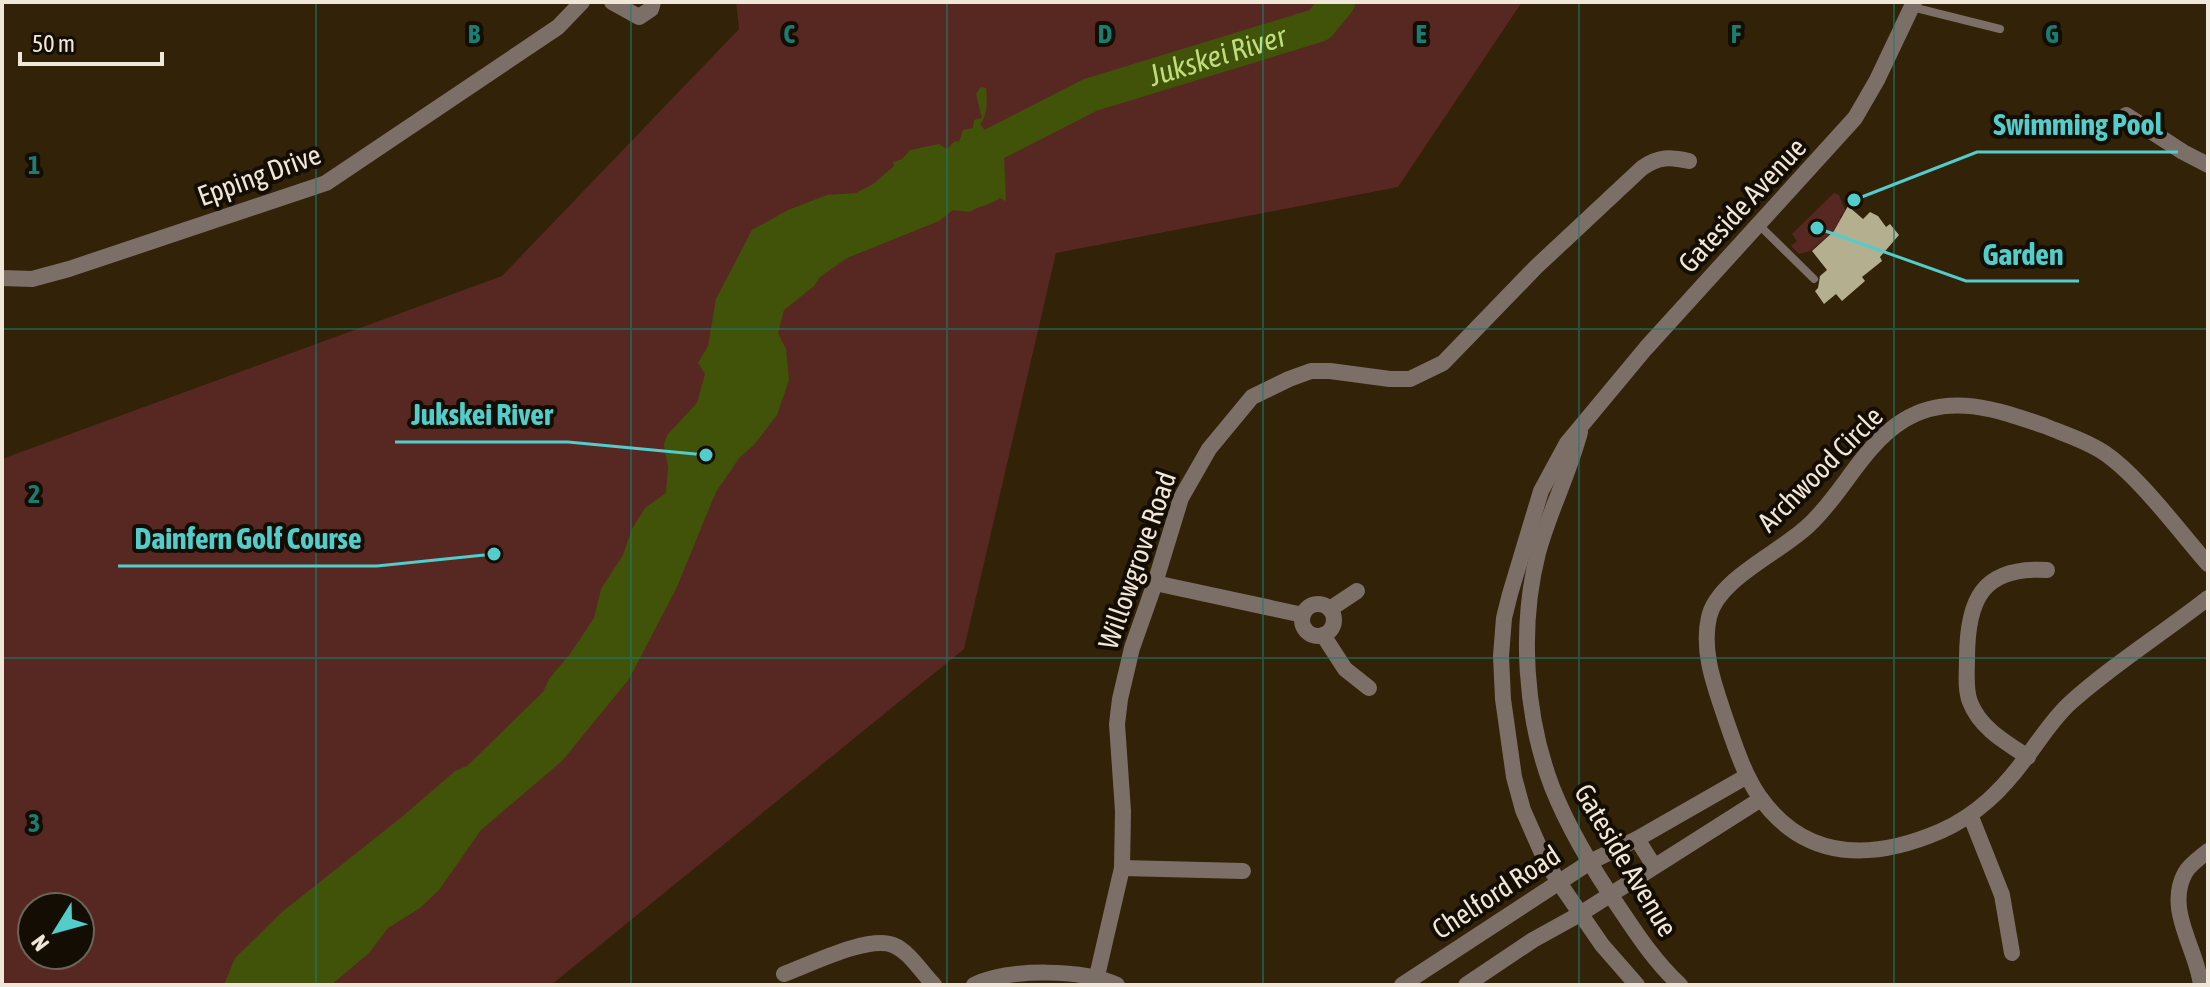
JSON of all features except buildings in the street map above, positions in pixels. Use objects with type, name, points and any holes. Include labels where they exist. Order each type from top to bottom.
[{"type":"street","name":"Epping Drive","points":[[2,278],[32,279],[69,269],[326,183],[558,27],[582,2]]},
{"type":"street","points":[[612,2],[639,17],[651,9],[653,2]]},
{"type":"street","name":"Gateside Avenue","points":[[1637,985],[1580,914],[1531,832],[1514,777],[1503,699],[1501,656],[1504,618],[1510,594],[1541,491],[1556,460],[1646,348],[1855,118],[1913,5]]},
{"type":"street","points":[[2126,115],[2208,165]]},
{"type":"street","name":"Willowgrove Road","points":[[1097,976],[1122,868],[1119,711],[1132,648],[1181,498],[1209,449],[1252,397],[1271,386],[1311,371],[1390,379],[1410,379],[1426,373],[1458,351],[1536,267],[1642,168],[1655,159],[1669,157],[1689,161]]},
{"type":"street","name":"Archwood Circle","points":[[2208,564],[2125,470],[2103,452],[2080,440],[1983,407],[1942,405],[1916,413],[1883,436],[1814,521],[1795,539],[1731,583],[1717,599],[1706,633],[1713,680],[1747,776],[1761,799],[1796,832],[1818,844],[1839,851],[1885,850],[1971,817],[2002,788],[2066,706],[2208,598]]},
{"type":"street","name":"Gateside Avenue","points":[[1582,427],[1538,554],[1530,608],[1529,679],[1541,756],[1553,788],[1610,895],[1657,960],[1680,985]]},
{"type":"street","points":[[2028,757],[1995,735],[1980,719],[1970,701],[1967,641],[1975,600],[1986,587],[2012,571],[2047,570]]},
{"type":"street","points":[[1155,583],[1303,615]]},
{"type":"street","points":[[1330,609],[1357,591]]},
{"type":"street","points":[[1315,605],[1326,606],[1333,615],[1332,627],[1318,636],[1307,631],[1302,621],[1303,615],[1315,605]]},
{"type":"street","points":[[1323,635],[1345,669],[1369,688]]},
{"type":"street","name":"Chelford Road","points":[[1402,985],[1558,881],[1747,776]]},
{"type":"street","points":[[1466,985],[1761,799]]},
{"type":"street","points":[[1971,817],[2002,895],[2012,953]]},
{"type":"street","points":[[1637,839],[1654,866]]},
{"type":"street","points":[[2201,985],[2193,952],[2183,929],[2180,890],[2185,872],[2208,851]]},
{"type":"street","points":[[1122,868],[1243,871]]},
{"type":"street","points":[[784,974],[847,951],[885,943],[896,945],[934,985]]},
{"type":"street","points":[[974,985],[998,977],[1026,974],[1097,976],[1117,985]]},
{"type":"lane","points":[[1913,5],[2000,29]]},
{"type":"lane","points":[[1758,224],[1814,279]]},
{"type":"shaded area","points":[[736,2],[1522,2],[1398,187],[1056,253],[964,649],[551,985],[2,985],[2,459],[502,276],[739,29]]},
{"type":"shaded area","points":[[981,87],[986,88],[987,103],[984,117],[980,124],[987,133],[1003,132],[1006,201],[1000,198],[970,212],[953,210],[939,221],[847,258],[820,277],[814,286],[784,310],[778,333],[786,349],[789,380],[777,415],[754,445],[740,457],[716,492],[676,589],[629,679],[562,761],[481,830],[439,890],[420,908],[388,928],[369,953],[331,985],[224,985],[235,958],[282,912],[455,771],[467,766],[543,692],[549,679],[570,654],[594,618],[601,589],[623,555],[632,529],[645,508],[666,493],[668,467],[664,445],[667,435],[697,403],[705,374],[698,363],[708,346],[716,299],[752,230],[788,210],[827,195],[856,193],[873,184],[894,166],[893,162],[902,159],[910,150],[939,144],[947,149],[955,141],[959,142],[963,130],[973,128],[974,120],[982,118],[976,94]]},
{"type":"shaded area","points":[[1834,193],[1839,195],[1845,210],[1840,217],[1843,223],[1810,251],[1799,254],[1791,246],[1797,241],[1792,234]]},
{"type":"waterway","name":"Jukskei River","points":[[963,160],[1090,95],[1319,25],[1338,2]]},
{"type":"place","name":"Swimming Pool","points":[[1854,200]]},
{"type":"place","name":"Garden","points":[[1817,228]]},
{"type":"place","name":"Jukskei River","points":[[706,455]]},
{"type":"place","name":"Dainfern Golf Course","points":[[494,554]]}]
